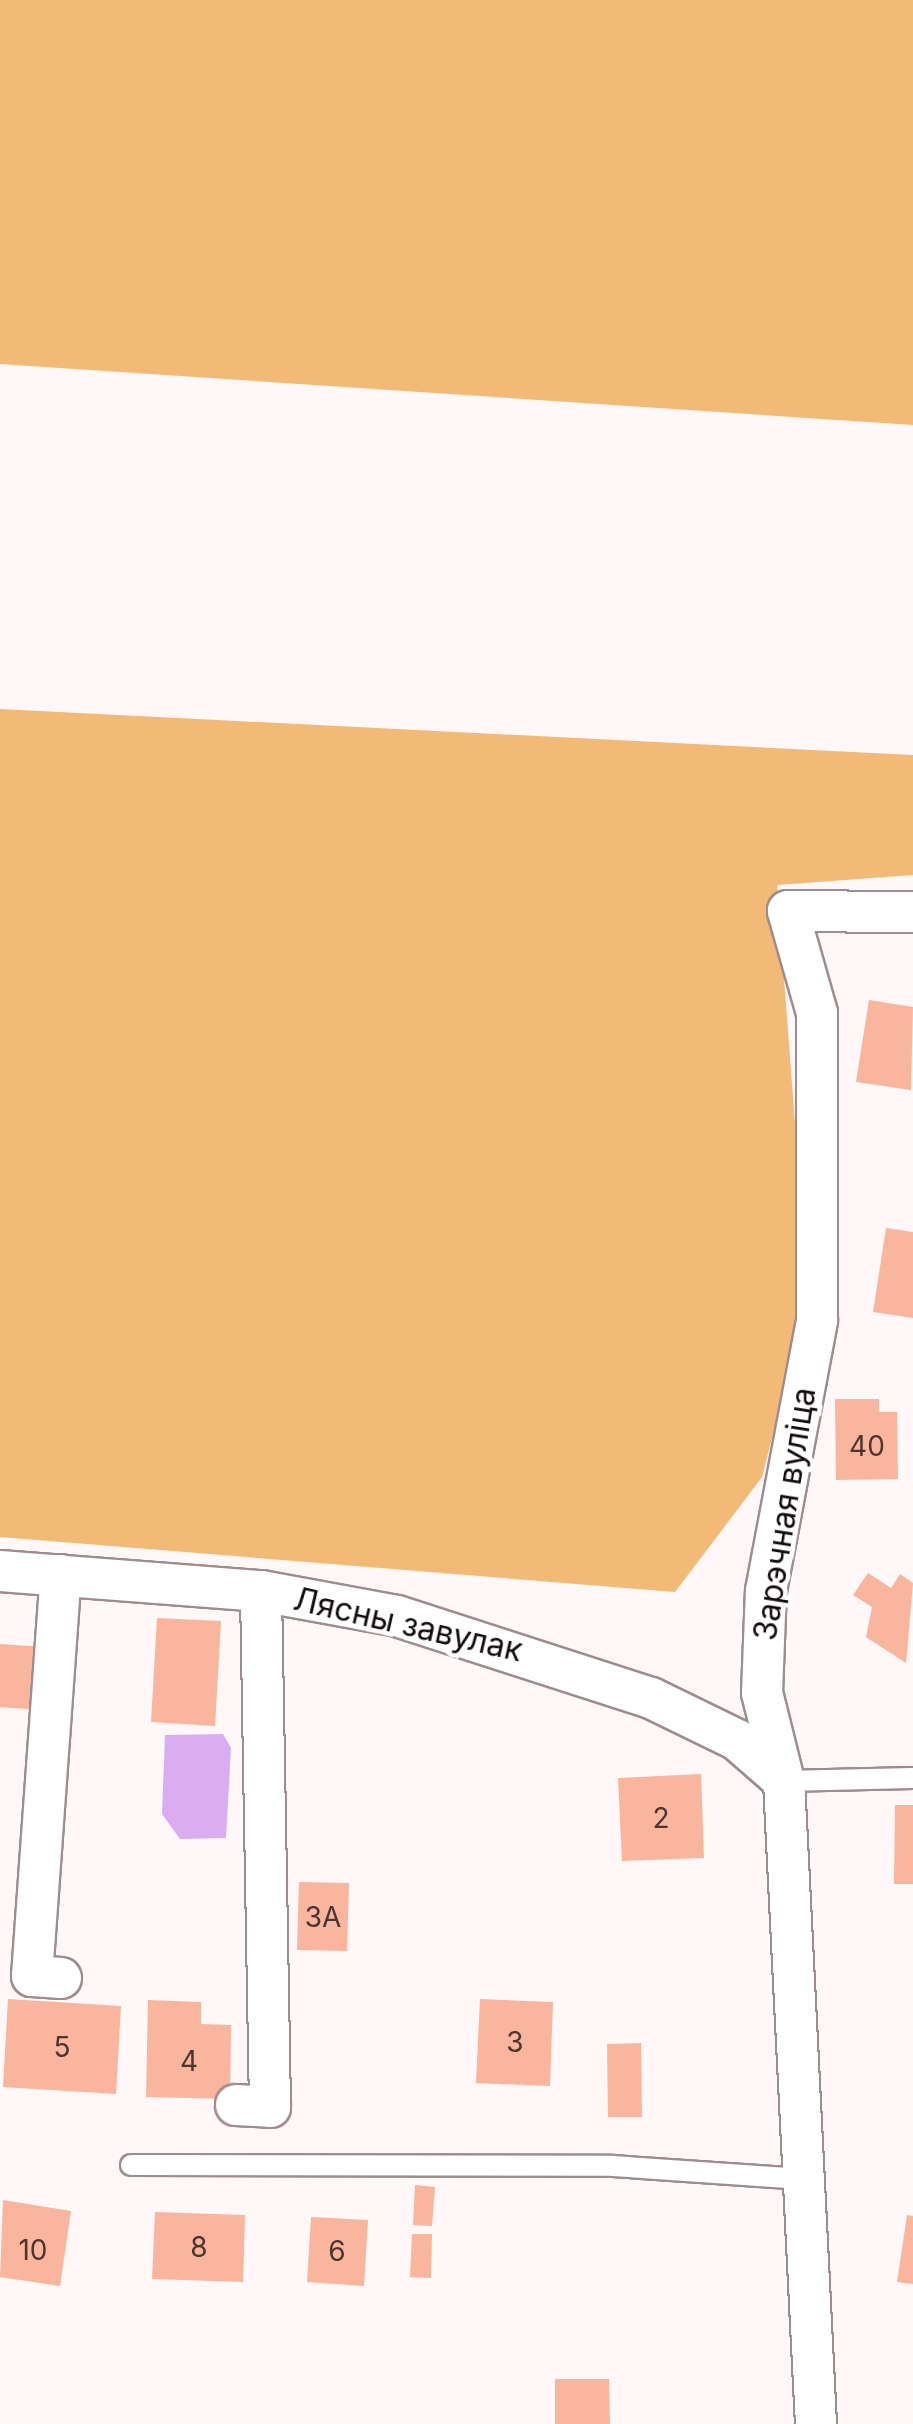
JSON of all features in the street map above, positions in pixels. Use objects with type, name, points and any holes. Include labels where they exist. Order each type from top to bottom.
[{"type":"street","name":"Зарэчная вуліца","points":[[816,2424],[784,1781],[762,1694],[766,1591],[817,1281],[817,1013],[788,911],[913,912]]},
{"type":"street","name":"Лясны завулак","points":[[0,1570],[261,1591],[539,1656],[699,1720],[768,1760],[784,1781]]},
{"type":"street","points":[[61,1978],[32,1976],[62,1575]]},
{"type":"street","points":[[236,2106],[270,2107],[261,1591]]},
{"type":"lane","points":[[784,1781],[913,1778]]},
{"type":"lane","points":[[131,2165],[594,2166],[803,2179]]},
{"type":"shaded area","points":[[0,0],[913,0],[913,425],[0,364]]},
{"type":"shaded area","points":[[0,709],[913,755],[913,875],[777,885],[808,1296],[762,1477],[675,1592],[0,1537]]},
{"type":"shaded area","points":[[223,1734],[231,1748],[226,1838],[180,1839],[162,1814],[165,1735]]},
{"type":"building","points":[[869,1000],[913,1007],[911,1090],[856,1082]]},
{"type":"building","points":[[886,1228],[913,1232],[913,1318],[873,1312]]},
{"type":"building","points":[[835,1399],[879,1399],[879,1412],[897,1412],[898,1479],[836,1480]]},
{"type":"building","points":[[868,1573],[891,1588],[900,1574],[913,1583],[906,1663],[866,1637],[872,1607],[853,1595]]},
{"type":"building","points":[[157,1618],[221,1621],[215,1726],[151,1722]]},
{"type":"building","points":[[0,1644],[45,1647],[40,1710],[0,1707]]},
{"type":"building","points":[[701,1774],[704,1858],[622,1861],[618,1778]]},
{"type":"building","points":[[895,1805],[913,1805],[913,1884],[894,1884]]},
{"type":"building","points":[[299,1882],[349,1883],[347,1951],[297,1950]]},
{"type":"building","points":[[8,1999],[121,2006],[116,2094],[3,2087]]},
{"type":"building","points":[[480,1999],[553,2002],[550,2086],[476,2083]]},
{"type":"building","points":[[148,2000],[201,2002],[201,2024],[231,2025],[230,2099],[146,2097]]},
{"type":"building","points":[[641,2043],[642,2117],[608,2117],[607,2044]]},
{"type":"building","points":[[415,2185],[435,2187],[432,2226],[413,2225]]},
{"type":"building","points":[[3,2200],[71,2211],[60,2286],[0,2277]]},
{"type":"building","points":[[155,2212],[245,2215],[243,2282],[152,2279]]},
{"type":"building","points":[[907,2215],[913,2216],[913,2284],[897,2282]]},
{"type":"building","points":[[311,2217],[368,2220],[364,2286],[307,2282]]},
{"type":"building","points":[[412,2234],[432,2234],[431,2278],[410,2277]]},
{"type":"building","points":[[555,2379],[609,2379],[610,2424],[555,2424]]}]
